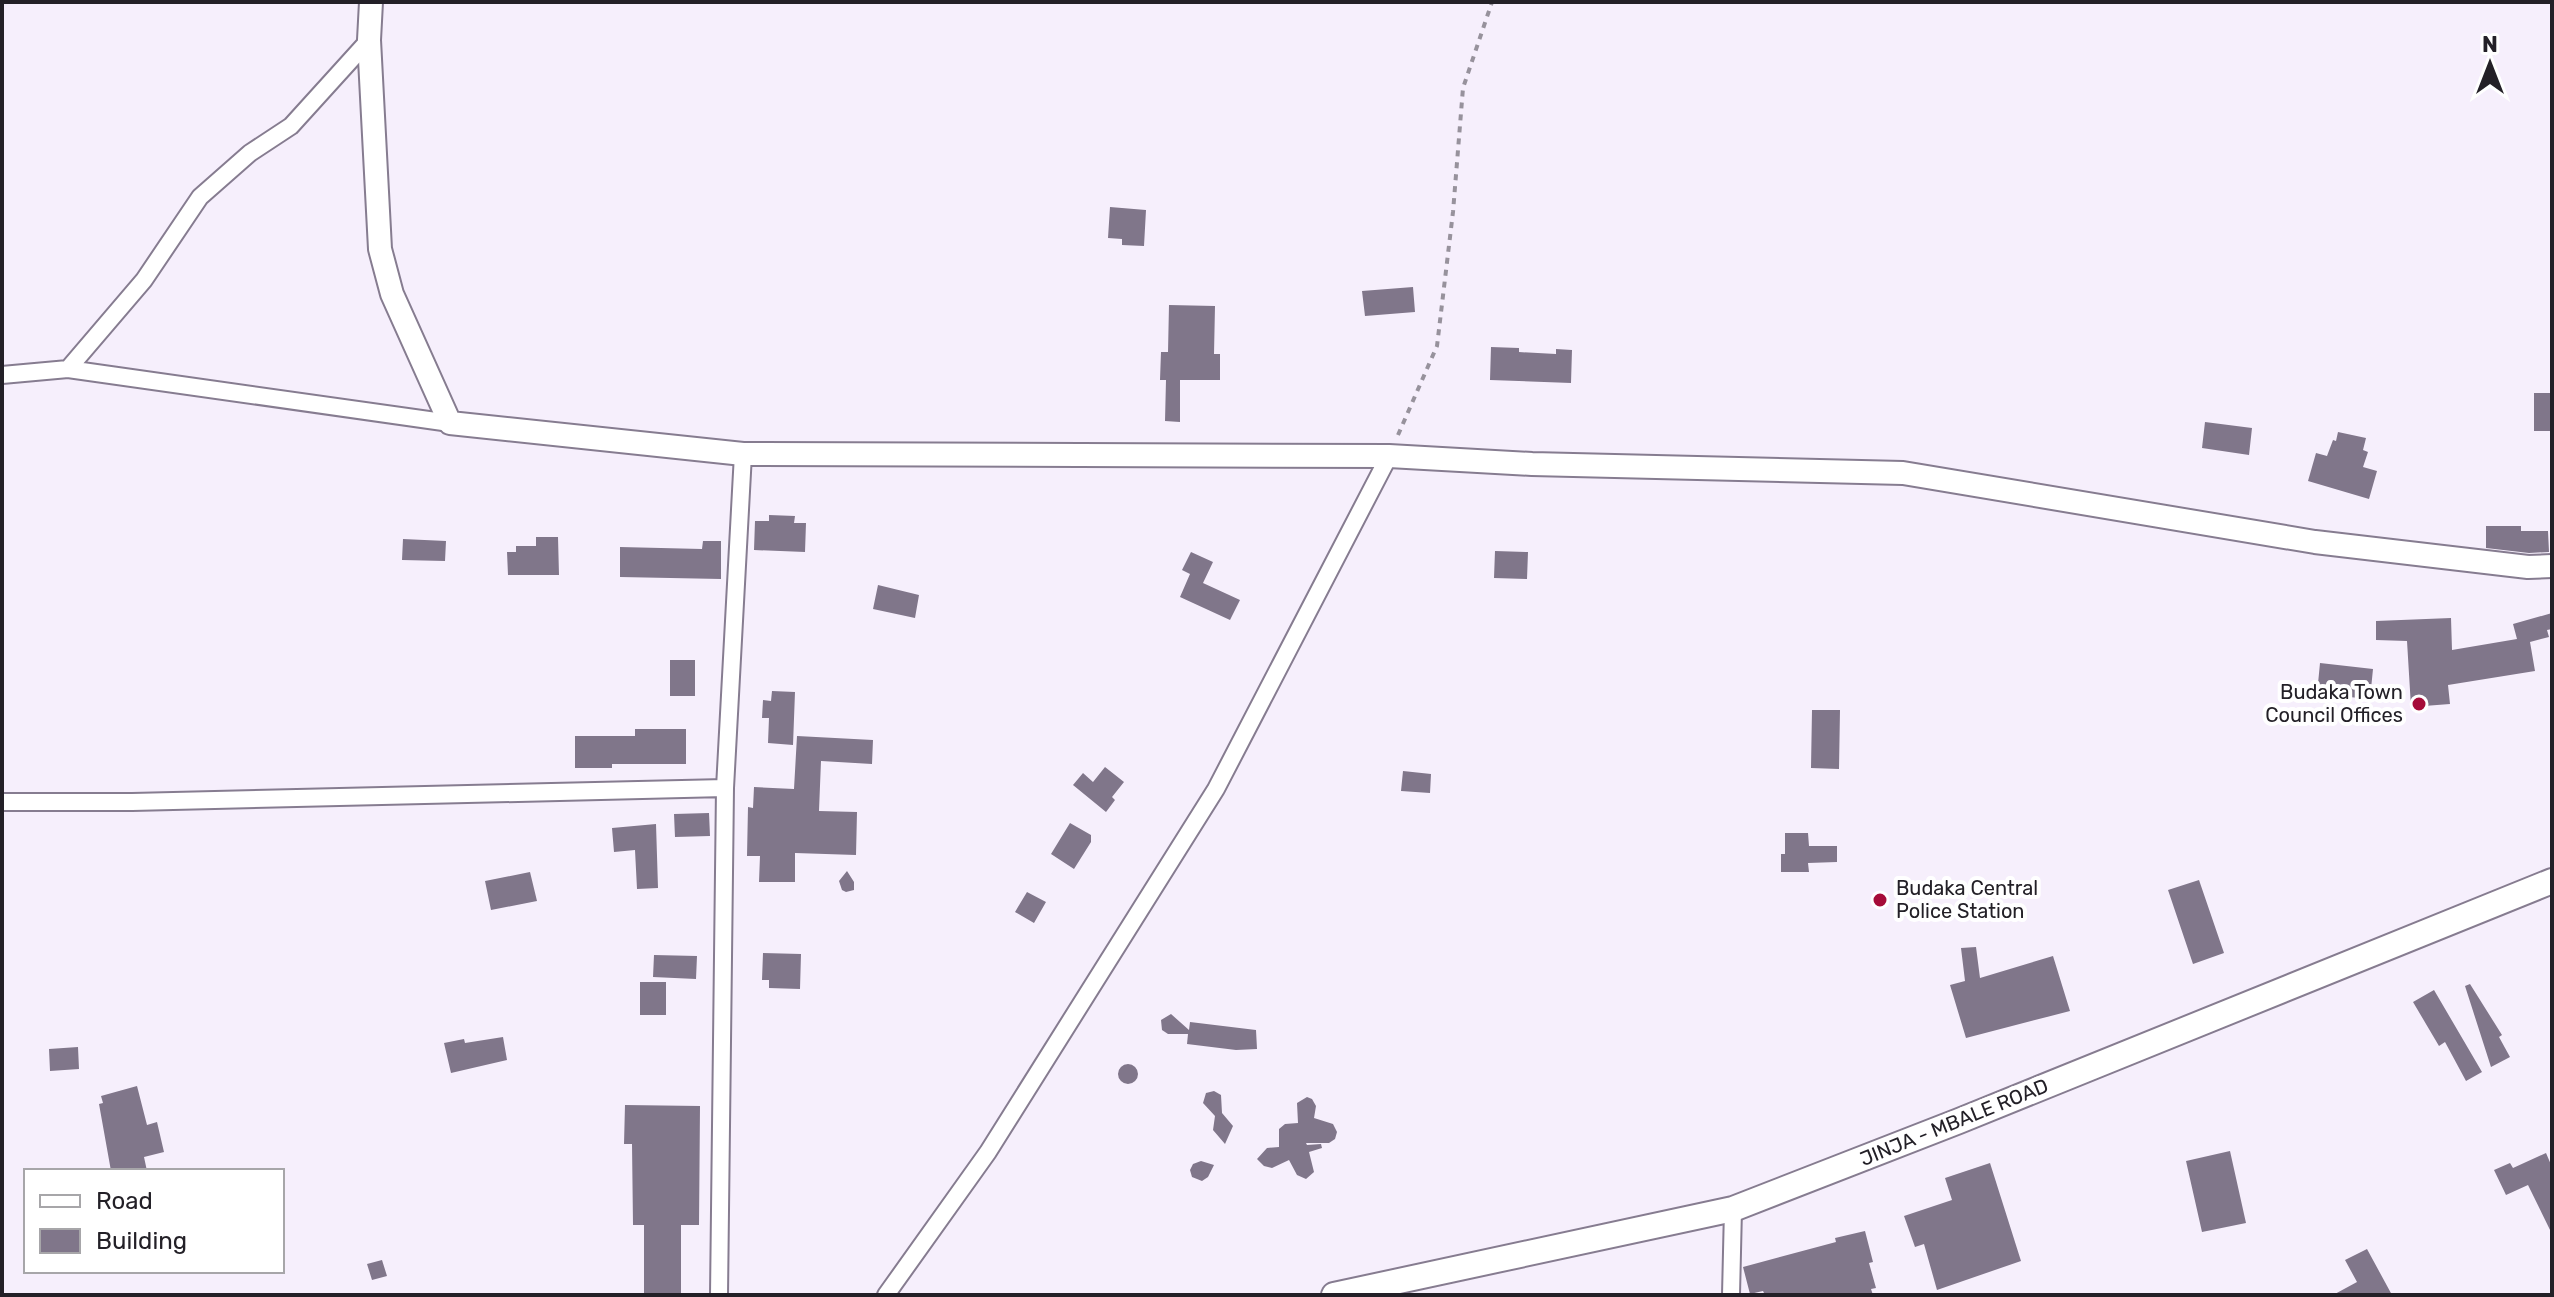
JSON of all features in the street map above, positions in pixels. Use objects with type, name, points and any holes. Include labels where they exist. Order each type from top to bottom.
[{"type":"main road","name":"JINJA - MBALE ROAD","points":[[1334,1295],[1733,1209],[2552,881]]},
{"type":"street","points":[[371,2],[369,40],[380,249],[392,294],[450,423]]},
{"type":"street","points":[[68,369],[144,280],[200,197],[250,153],[291,126],[369,40]]},
{"type":"street","points":[[2,375],[68,369],[450,423],[743,454],[1389,456],[1532,464],[1903,473],[2315,542],[2528,567],[2552,566]]},
{"type":"street","points":[[719,1295],[725,788],[743,454]]},
{"type":"street","points":[[886,1295],[988,1152],[1216,789],[1389,456]]},
{"type":"street","points":[[2,802],[132,802],[725,788]]},
{"type":"street","points":[[1731,1295],[1733,1209]]},
{"type":"path","points":[[1389,456],[1437,346],[1453,212],[1463,88],[1492,2]]},
{"type":"building","points":[[1110,207],[1146,210],[1144,246],[1122,245],[1122,239],[1108,238]]},
{"type":"building","points":[[1413,287],[1415,312],[1365,316],[1362,291]]},
{"type":"building","points":[[1169,305],[1215,306],[1214,354],[1220,354],[1220,380],[1180,380],[1180,422],[1165,421],[1166,380],[1160,380],[1161,352],[1168,352]]},
{"type":"building","points":[[1491,347],[1556,354],[1556,349],[1572,350],[1571,383],[1490,380]]},
{"type":"building","points":[[2534,393],[2552,393],[2552,431],[2534,431]]},
{"type":"building","points":[[2205,422],[2252,428],[2249,455],[2202,448]]},
{"type":"building","points":[[2338,432],[2366,438],[2363,450],[2368,452],[2363,467],[2377,471],[2369,499],[2308,481],[2316,453],[2327,456]]},
{"type":"building","points":[[769,515],[795,516],[794,523],[806,523],[805,552],[754,550],[755,521],[769,521]]},
{"type":"building","points":[[2486,526],[2521,526],[2521,531],[2548,531],[2549,552],[2486,548]]},
{"type":"building","points":[[536,537],[558,537],[559,575],[508,575],[507,552],[516,552],[516,546],[536,546]]},
{"type":"building","points":[[403,539],[446,541],[445,561],[402,560]]},
{"type":"building","points":[[703,541],[721,541],[721,579],[620,577],[620,547],[702,549]]},
{"type":"building","points":[[1495,551],[1528,552],[1527,579],[1494,578]]},
{"type":"building","points":[[1191,552],[1213,562],[1203,583],[1240,600],[1230,620],[1180,597],[1190,574],[1182,570]]},
{"type":"building","points":[[878,585],[919,595],[915,618],[873,609]]},
{"type":"building","points":[[2552,613],[2552,629],[2547,630],[2549,637],[2530,642],[2535,671],[2448,685],[2450,704],[2411,707],[2407,641],[2376,640],[2376,621],[2451,618],[2452,650],[2517,639],[2513,624]]},
{"type":"building","points":[[670,660],[695,660],[695,696],[670,696]]},
{"type":"building","points":[[2320,663],[2373,669],[2370,699],[2317,694]]},
{"type":"building","points":[[772,691],[795,692],[793,745],[768,743],[769,718],[762,718],[763,700],[771,701]]},
{"type":"building","points":[[1812,710],[1840,710],[1839,769],[1811,768]]},
{"type":"building","points":[[635,729],[686,729],[686,764],[612,764],[612,768],[575,768],[575,736],[635,736]]},
{"type":"building","points":[[797,736],[873,740],[872,764],[821,761],[819,811],[857,812],[856,855],[795,853],[795,882],[759,882],[760,856],[747,856],[748,807],[753,808],[754,787],[794,789]]},
{"type":"building","points":[[1105,767],[1124,782],[1112,797],[1115,800],[1106,812],[1073,785],[1083,773],[1093,782]]},
{"type":"building","points":[[1403,771],[1431,774],[1430,793],[1401,791]]},
{"type":"building","points":[[709,813],[710,836],[675,837],[674,814]]},
{"type":"building","points":[[1070,823],[1091,835],[1091,842],[1074,869],[1051,854]]},
{"type":"building","points":[[656,824],[658,888],[637,889],[635,850],[614,852],[612,828]]},
{"type":"building","points":[[1785,833],[1808,833],[1809,846],[1837,846],[1837,862],[1808,863],[1809,872],[1781,872]]},
{"type":"building","points":[[847,871],[854,882],[854,890],[846,892],[839,881]]},
{"type":"building","points":[[530,872],[537,901],[491,910],[485,881]]},
{"type":"building","points":[[2199,880],[2224,953],[2193,964],[2168,890]]},
{"type":"building","points":[[1027,892],[1046,902],[1034,923],[1015,912]]},
{"type":"building","points":[[1976,947],[1980,978],[2053,956],[2070,1011],[1966,1038],[1950,985],[1965,981],[1961,948]]},
{"type":"building","points":[[763,953],[801,954],[800,989],[769,988],[769,980],[762,980]]},
{"type":"building","points":[[654,955],[697,956],[696,979],[653,977]]},
{"type":"building","points":[[640,982],[666,982],[666,1015],[640,1015]]},
{"type":"building","points":[[2470,984],[2502,1035],[2499,1037],[2510,1057],[2491,1067],[2465,986]]},
{"type":"building","points":[[2434,990],[2482,1072],[2466,1081],[2445,1042],[2439,1046],[2413,1002]]},
{"type":"building","points":[[1171,1014],[1189,1030],[1190,1022],[1256,1030],[1257,1049],[1236,1050],[1187,1044],[1188,1034],[1168,1034],[1162,1030],[1161,1020]]},
{"type":"building","points":[[503,1037],[507,1060],[451,1073],[444,1043]]},
{"type":"building","points":[[78,1047],[79,1069],[50,1071],[49,1049]]},
{"type":"building","points":[[1128,1064],[1135,1067],[1138,1074],[1135,1081],[1128,1084],[1121,1081],[1118,1074],[1121,1067]]},
{"type":"building","points":[[137,1086],[147,1125],[157,1122],[164,1152],[144,1157],[147,1169],[111,1169],[99,1104],[103,1103],[101,1096]]},
{"type":"building","points":[[1214,1091],[1221,1095],[1222,1113],[1233,1126],[1225,1144],[1213,1130],[1215,1116],[1203,1103],[1206,1093]]},
{"type":"building","points":[[1307,1097],[1316,1106],[1314,1118],[1333,1124],[1337,1132],[1335,1139],[1329,1143],[1306,1143],[1321,1144],[1322,1148],[1309,1152],[1314,1172],[1306,1179],[1297,1175],[1289,1160],[1272,1168],[1264,1166],[1257,1159],[1267,1148],[1279,1147],[1279,1129],[1285,1124],[1298,1123],[1297,1103]]},
{"type":"building","points":[[625,1105],[700,1106],[699,1225],[681,1225],[681,1295],[644,1295],[644,1225],[633,1225],[632,1144],[624,1144]]},
{"type":"building","points":[[2230,1151],[2246,1223],[2202,1232],[2186,1161]]},
{"type":"building","points":[[2546,1153],[2552,1167],[2552,1234],[2528,1185],[2506,1195],[2494,1170],[2510,1163],[2513,1168]]},
{"type":"building","points":[[1201,1161],[1214,1165],[1202,1181],[1192,1177],[1190,1170],[1193,1164]]},
{"type":"building","points":[[1990,1163],[2021,1261],[1937,1290],[1924,1244],[1915,1247],[1904,1216],[1952,1200],[1945,1178]]},
{"type":"building","points":[[1865,1231],[1873,1262],[1869,1263],[1876,1288],[1871,1289],[1873,1295],[1765,1295],[1763,1291],[1750,1294],[1743,1267]]},
{"type":"building","points":[[2367,1249],[2392,1295],[2333,1295],[2357,1282],[2345,1260]]},
{"type":"building","points":[[382,1260],[387,1276],[372,1280],[367,1264]]},
{"type":"place","name":"Budaka Town Council Offices","points":[[2419,704]]},
{"type":"place","name":"Budaka Central Police Station","points":[[1880,900]]}]
